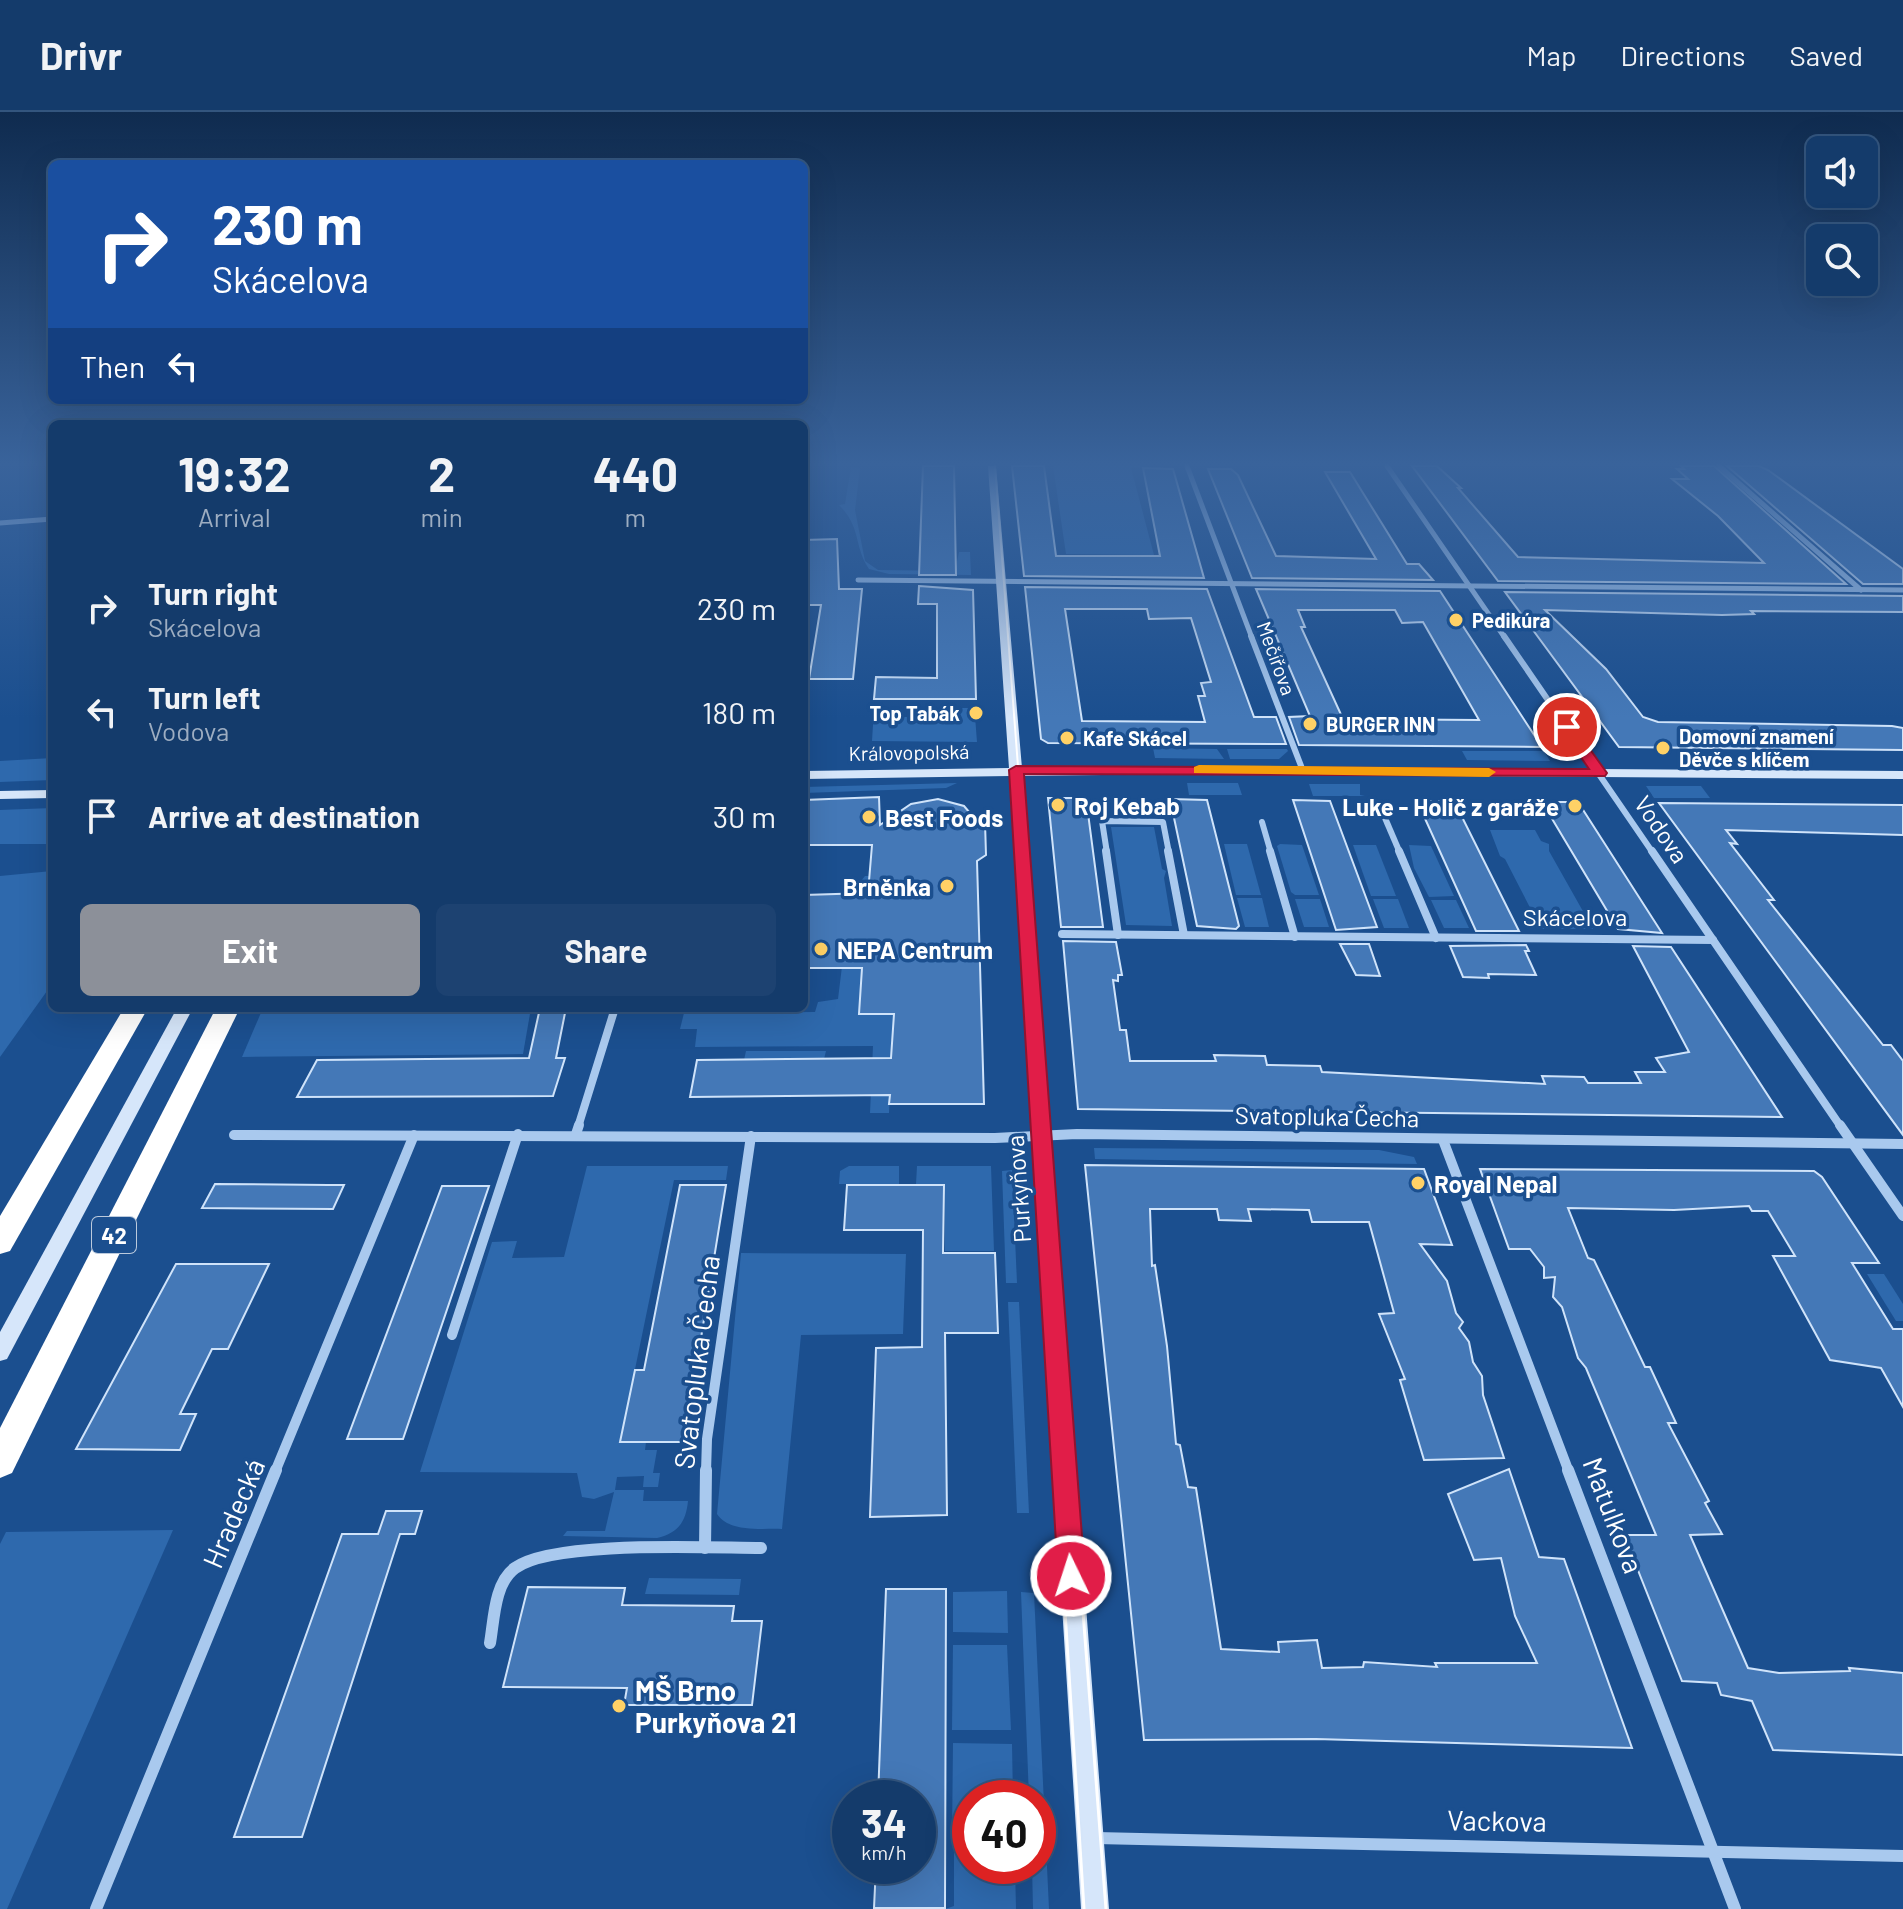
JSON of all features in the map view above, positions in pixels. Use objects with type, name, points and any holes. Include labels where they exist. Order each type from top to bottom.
[{"type":"highway","points":[[0,1242],[134,1012]]},
{"type":"highway","name":"42","points":[[0,1462],[226,1012]]},
{"type":"street","name":"Purkyňova","points":[[999,550],[1095,1909]]},
{"type":"street","name":"Mečířova","points":[[1219,550],[1303,771]]},
{"type":"street","name":"Vodova","points":[[1444,550],[1903,1216]]},
{"type":"street","points":[[1815,550],[1861,590]]},
{"type":"street","points":[[858,580],[1903,590]]},
{"type":"street","points":[[1016,770],[1903,775]]},
{"type":"street","name":"Královopolská","points":[[808,775],[1016,770]]},
{"type":"street","points":[[0,795],[48,794]]},
{"type":"street","points":[[1385,818],[1436,938]]},
{"type":"street","points":[[1118,935],[1102,821],[1163,822],[1184,935]]},
{"type":"street","points":[[1262,822],[1295,937]]},
{"type":"street","name":"Skácelova","points":[[1062,934],[1713,940]]},
{"type":"street","points":[[0,1352],[183,1012]]},
{"type":"street","points":[[576,1134],[614,1012]]},
{"type":"street","points":[[452,1335],[518,1134]]},
{"type":"street","name":"Svatopluka Čecha","points":[[234,1135],[1041,1137],[1077,1134],[1903,1144]]},
{"type":"street","name":"Hradecká","points":[[96,1909],[414,1135]]},
{"type":"street","name":"Svatopluka Čecha","points":[[705,1548],[707,1439],[751,1136]]},
{"type":"street","name":"Matulkova","points":[[1443,1140],[1735,1909]]},
{"type":"street","points":[[490,1643],[501,1591],[512,1569],[527,1559],[561,1553],[761,1548]]},
{"type":"street","name":"Vackova","points":[[1090,1838],[1903,1856]]},
{"type":"shaded area","points":[[863,550],[865,561],[878,570],[955,571],[959,552],[970,552],[971,575],[889,574],[869,569],[864,560]]},
{"type":"shaded area","points":[[1065,550],[1153,550],[1154,555],[1066,554]]},
{"type":"shaded area","points":[[874,708],[878,708],[879,717],[940,717],[941,708],[969,708],[969,716],[975,716],[977,742],[872,741]]},
{"type":"shaded area","points":[[1153,748],[1217,749],[1224,759],[1155,758]]},
{"type":"shaded area","points":[[1227,749],[1288,751],[1279,759],[1230,759]]},
{"type":"shaded area","points":[[1462,751],[1544,751],[1550,761],[1467,760]]},
{"type":"shaded area","points":[[48,758],[48,780],[0,782],[0,761]]},
{"type":"shaded area","points":[[957,783],[946,788],[808,793],[808,787]]},
{"type":"shaded area","points":[[1187,783],[1238,783],[1242,795],[1189,795]]},
{"type":"shaded area","points":[[1309,784],[1360,784],[1360,795],[1365,796],[1313,796]]},
{"type":"shaded area","points":[[1646,786],[1701,786],[1710,798],[1654,798]]},
{"type":"shaded area","points":[[48,808],[48,844],[0,844],[0,810]]},
{"type":"shaded area","points":[[1111,827],[1154,827],[1162,869],[1166,871],[1164,878],[1172,926],[1126,925]]},
{"type":"shaded area","points":[[1490,830],[1535,830],[1541,841],[1549,844],[1549,851],[1593,929],[1541,929],[1505,859],[1500,856]]},
{"type":"shaded area","points":[[1224,844],[1247,844],[1261,895],[1236,895]]},
{"type":"shaded area","points":[[1302,845],[1319,895],[1295,895],[1291,892],[1277,846]]},
{"type":"shaded area","points":[[1353,845],[1376,845],[1396,896],[1371,896]]},
{"type":"shaded area","points":[[1409,845],[1431,846],[1454,896],[1429,897],[1414,868]]},
{"type":"shaded area","points":[[48,871],[48,990],[0,1057],[0,876]]},
{"type":"shaded area","points":[[865,876],[870,876],[859,1014],[894,1014],[889,1113],[870,1113],[873,1046],[695,1047],[697,1029],[680,1029],[684,1013],[815,1012],[818,1002],[838,999],[851,893]]},
{"type":"shaded area","points":[[1237,898],[1262,898],[1269,927],[1245,927]]},
{"type":"shaded area","points":[[1295,899],[1320,899],[1329,927],[1304,927]]},
{"type":"shaded area","points":[[1373,899],[1398,899],[1409,928],[1384,928]]},
{"type":"shaded area","points":[[1431,900],[1456,900],[1469,928],[1444,928]]},
{"type":"shaded area","points":[[261,1012],[530,1012],[523,1054],[242,1057]]},
{"type":"shaded area","points":[[746,1051],[826,1051],[824,1059],[744,1060]]},
{"type":"shaded area","points":[[1094,1148],[1379,1150],[1414,1157],[1417,1164],[1095,1159]]},
{"type":"shaded area","points":[[587,1166],[728,1166],[726,1180],[674,1180],[620,1442],[646,1442],[645,1450],[657,1450],[653,1473],[660,1473],[658,1487],[643,1487],[644,1476],[617,1477],[615,1490],[644,1490],[643,1501],[688,1501],[680,1526],[657,1538],[563,1536],[567,1531],[605,1531],[614,1492],[594,1499],[582,1497],[577,1473],[420,1472],[492,1242],[517,1241],[512,1258],[564,1257]]},
{"type":"shaded area","points":[[849,1166],[899,1166],[899,1184],[839,1184],[840,1171]]},
{"type":"shaded area","points":[[917,1166],[991,1166],[994,1251],[945,1251],[945,1185],[916,1184]]},
{"type":"shaded area","points":[[1012,1170],[1017,1283],[1006,1283],[1002,1171]]},
{"type":"shaded area","points":[[741,1253],[906,1254],[903,1334],[801,1335],[782,1529],[738,1527],[717,1514]]},
{"type":"shaded area","points":[[1867,1274],[1884,1274],[1903,1304],[1903,1321],[1896,1321]]},
{"type":"shaded area","points":[[1008,1302],[1019,1302],[1029,1513],[1017,1513]]},
{"type":"shaded area","points":[[173,1530],[7,1909],[0,1909],[0,1544],[6,1532]]},
{"type":"shaded area","points":[[649,1578],[741,1579],[739,1595],[645,1594]]},
{"type":"shaded area","points":[[1007,1591],[1008,1633],[953,1632],[953,1592]]},
{"type":"shaded area","points":[[1021,1592],[1034,1593],[1043,1780],[1028,1780]]},
{"type":"shaded area","points":[[953,1645],[1007,1645],[1011,1730],[952,1730]]},
{"type":"shaded area","points":[[953,1743],[1012,1744],[1013,1780],[953,1780]]},
{"type":"shaded area","points":[[954,1884],[1015,1884],[1016,1909],[945,1909],[954,1906]]},
{"type":"shaded area","points":[[1032,1884],[1048,1884],[1049,1909],[1033,1909]]},
{"type":"building","points":[[808,550],[837,550],[839,589],[862,589],[853,679],[809,679],[821,605],[808,605]]},
{"type":"building","points":[[920,550],[956,550],[956,575],[919,575]]},
{"type":"building","points":[[1021,550],[1055,550],[1056,556],[1160,556],[1159,550],[1196,550],[1204,578],[1024,576]]},
{"type":"building","points":[[1241,550],[1273,550],[1276,556],[1376,559],[1371,550],[1398,550],[1407,564],[1419,564],[1433,580],[1252,578]]},
{"type":"building","points":[[1475,550],[1512,550],[1518,557],[1764,563],[1751,550],[1808,550],[1846,584],[1498,581]]},
{"type":"building","points":[[1824,550],[1877,550],[1903,569],[1903,584],[1863,584]]},
{"type":"building","points":[[919,586],[973,590],[976,699],[874,699],[876,677],[937,678],[937,604],[918,604]]},
{"type":"building","points":[[1025,587],[1207,589],[1254,717],[1276,717],[1286,744],[1048,743],[1041,739]],"holes":[[[1065,609],[1147,609],[1149,619],[1191,618],[1211,682],[1201,683],[1205,696],[1198,696],[1205,722],[1082,721]]]},
{"type":"building","points":[[1256,589],[1440,591],[1542,747],[1299,745],[1289,717],[1310,716]],"holes":[[[1298,610],[1395,610],[1402,623],[1423,622],[1479,720],[1343,719],[1301,627],[1305,627]]]},
{"type":"building","points":[[1505,592],[1903,596],[1903,612],[1751,611],[1754,614],[1722,615],[1545,610],[1606,669],[1643,717],[1658,722],[1892,726],[1903,728],[1903,750],[1619,747]]},
{"type":"building","points":[[879,797],[880,825],[911,804],[938,799],[964,806],[975,819],[985,822],[986,855],[977,861],[984,1104],[889,1104],[890,1095],[690,1097],[697,1060],[891,1058],[894,1014],[859,1014],[862,968],[808,968],[808,895],[868,893],[872,845],[808,845],[808,800]]},
{"type":"building","points":[[1048,798],[1086,798],[1103,927],[1061,927]]},
{"type":"building","points":[[1170,799],[1207,800],[1239,926],[1236,929],[1197,926]]},
{"type":"building","points":[[1293,800],[1330,801],[1377,927],[1336,930]]},
{"type":"building","points":[[1417,801],[1454,801],[1519,931],[1476,931]]},
{"type":"building","points":[[1542,802],[1578,802],[1662,933],[1618,929]]},
{"type":"building","points":[[1659,803],[1903,805],[1903,835],[1726,830],[1737,844],[1730,843],[1774,900],[1768,900],[1883,1045],[1891,1045],[1903,1061],[1903,1135]]},
{"type":"building","points":[[1063,941],[1116,942],[1122,975],[1118,975],[1118,981],[1113,980],[1120,1030],[1126,1030],[1130,1061],[1216,1061],[1214,1055],[1265,1056],[1267,1065],[1320,1066],[1322,1072],[1545,1084],[1542,1076],[1584,1077],[1588,1083],[1641,1083],[1635,1072],[1665,1072],[1656,1058],[1689,1052],[1633,946],[1671,947],[1782,1117],[1078,1109]]},
{"type":"building","points":[[1340,944],[1369,944],[1380,976],[1356,975]]},
{"type":"building","points":[[1526,945],[1529,951],[1525,951],[1536,975],[1488,974],[1489,978],[1463,977],[1450,946]]},
{"type":"building","points":[[539,1012],[565,1012],[556,1058],[565,1058],[553,1096],[297,1097],[317,1060],[529,1058]]},
{"type":"building","points":[[1085,1165],[1424,1169],[1452,1245],[1420,1244],[1447,1281],[1456,1313],[1463,1322],[1459,1328],[1469,1342],[1473,1362],[1482,1376],[1483,1395],[1504,1458],[1424,1460],[1400,1380],[1405,1379],[1379,1314],[1394,1313],[1369,1222],[1312,1222],[1309,1210],[1248,1209],[1251,1221],[1219,1220],[1217,1209],[1150,1209],[1152,1266],[1155,1265],[1167,1346],[1176,1444],[1180,1445],[1188,1487],[1196,1488],[1221,1649],[1279,1652],[1278,1642],[1317,1640],[1322,1668],[1363,1667],[1364,1662],[1437,1667],[1435,1663],[1537,1663],[1515,1616],[1501,1558],[1474,1560],[1448,1494],[1509,1469],[1539,1557],[1564,1559],[1632,1748],[1316,1739],[1144,1740]]},
{"type":"building","points":[[1480,1169],[1814,1171],[1822,1177],[1879,1263],[1852,1263],[1893,1329],[1903,1329],[1903,1407],[1881,1368],[1830,1360],[1773,1256],[1795,1256],[1768,1211],[1752,1211],[1749,1206],[1674,1210],[1568,1208],[1588,1258],[1594,1260],[1645,1367],[1650,1367],[1676,1423],[1668,1423],[1709,1501],[1705,1503],[1722,1534],[1690,1535],[1748,1668],[1779,1673],[1850,1671],[1849,1668],[1903,1673],[1903,1755],[1773,1750],[1752,1701],[1721,1695],[1717,1683],[1682,1681],[1624,1535],[1656,1535],[1586,1368],[1578,1358],[1562,1307],[1553,1297],[1555,1277],[1544,1278],[1544,1267],[1530,1249],[1509,1249]]},
{"type":"building","points":[[215,1184],[344,1185],[333,1209],[202,1208]]},
{"type":"building","points":[[680,1185],[726,1185],[684,1442],[620,1442],[635,1370],[644,1370]]},
{"type":"building","points":[[847,1185],[944,1185],[943,1253],[995,1253],[998,1333],[945,1333],[947,1515],[870,1517],[876,1348],[922,1347],[923,1230],[844,1230]]},
{"type":"building","points":[[442,1186],[489,1186],[403,1439],[347,1439]]},
{"type":"building","points":[[176,1264],[269,1264],[228,1349],[212,1349],[180,1414],[196,1414],[180,1450],[76,1449]]},
{"type":"building","points":[[386,1511],[422,1511],[415,1534],[400,1534],[302,1837],[234,1837],[342,1534],[378,1534]]},
{"type":"building","points":[[528,1587],[625,1588],[622,1605],[734,1606],[732,1621],[762,1621],[752,1705],[624,1705],[627,1688],[503,1687]]},
{"type":"building","points":[[886,1589],[946,1589],[945,1908],[874,1908],[875,1884],[936,1884],[936,1780],[879,1780]]},
{"type":"tram line","points":[[1001,550],[1072,1472]]},
{"type":"tram line","points":[[1024,965],[1056,1472]]},
{"type":"tram line","points":[[1056,1470],[1084,1909]]},
{"type":"tram line","points":[[1072,1470],[1106,1909]]},
{"type":"slow traffic","points":[[1199,770],[1489,772]]},
{"type":"place","name":"Pedikúra","points":[[1456,620]]},
{"type":"place","name":"Top Tabák","points":[[976,713]]},
{"type":"place","name":"BURGER INN","points":[[1310,724]]},
{"type":"place","name":"Kafe Skácel","points":[[1067,738]]},
{"type":"place","name":"Domovní znamení Děvče s klíčem","points":[[1663,748]]},
{"type":"place","name":"Roj Kebab","points":[[1058,805]]},
{"type":"place","name":"Luke - Holič z garáže","points":[[1575,806]]},
{"type":"place","name":"Best Foods","points":[[869,817]]},
{"type":"place","name":"Brněnka","points":[[947,886]]},
{"type":"place","name":"NEPA Centrum","points":[[821,949]]},
{"type":"place","name":"Royal Nepal","points":[[1418,1183]]},
{"type":"place","name":"MŠ Brno Purkyňova 21","points":[[619,1706]]},
{"type":"route","points":[[1071,1576],[1016,770],[1600,773],[1567,727]]}]
